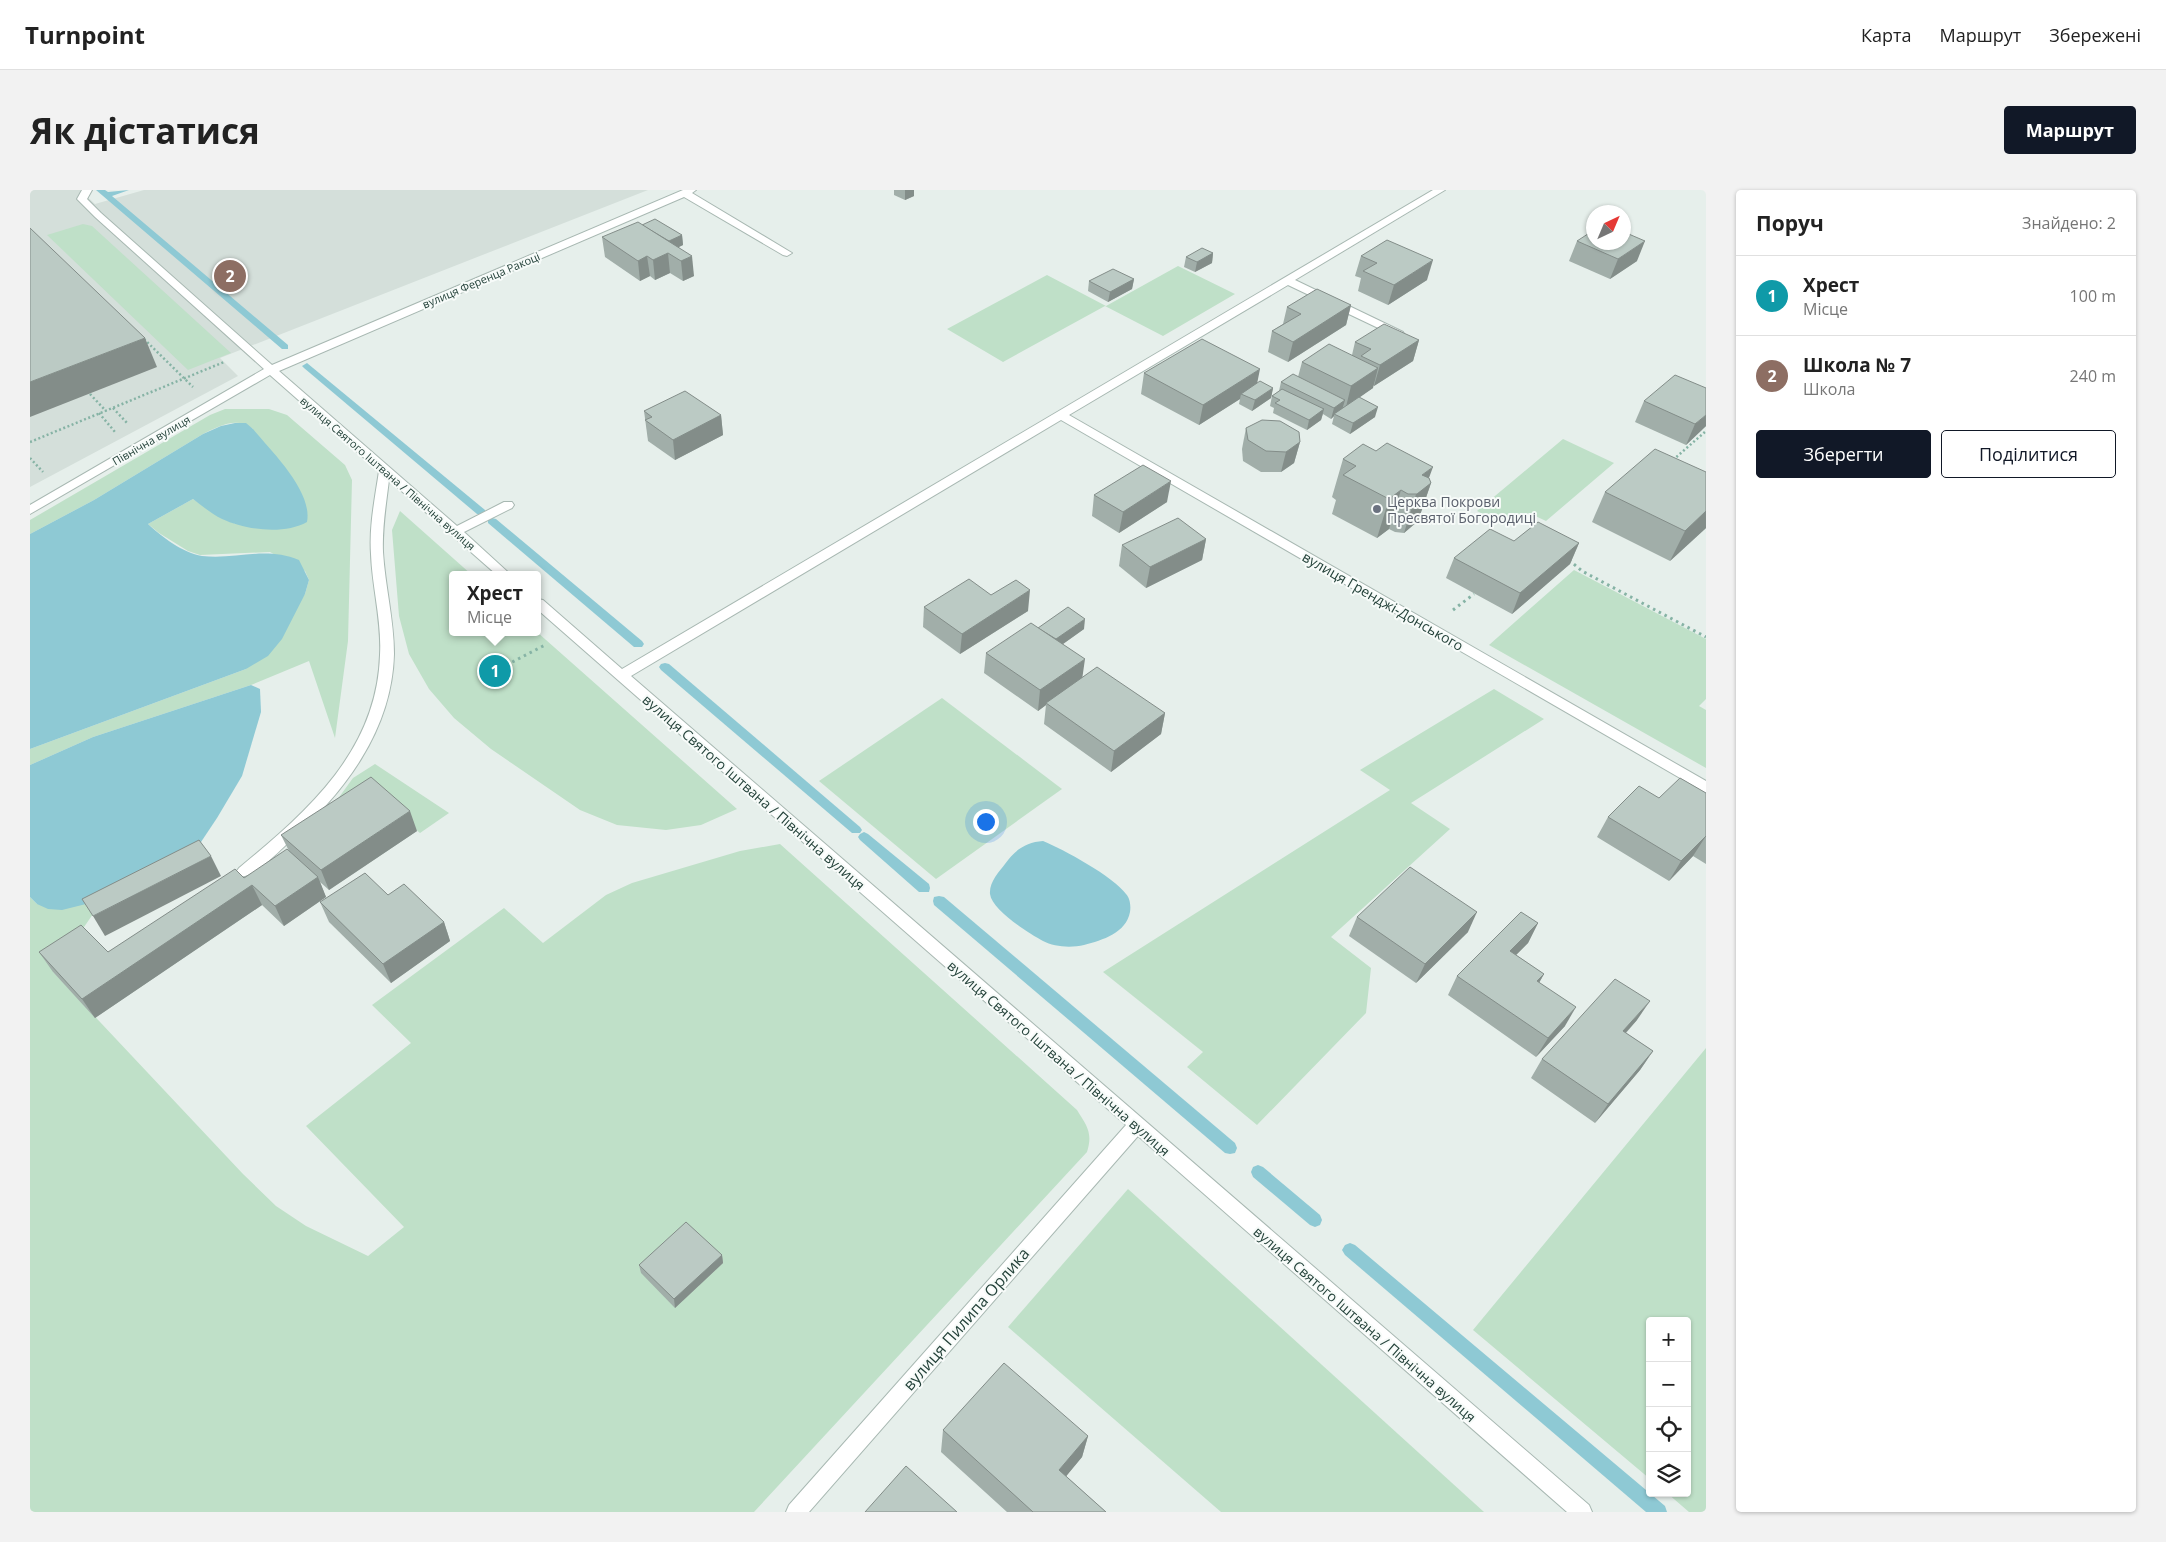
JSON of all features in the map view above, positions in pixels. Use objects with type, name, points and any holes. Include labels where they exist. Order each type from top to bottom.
[{"type":"street","name":"вулиця Святого Іштвана / Північна вулиця","points":[[87,190],[82,200],[271,370],[500,571]]},
{"type":"street","points":[[621,676],[1288,282],[1440,190]]},
{"type":"street","points":[[688,191],[787,253]]},
{"type":"street","name":"вулиця Ференца Ракоці","points":[[271,370],[688,191]]},
{"type":"street","points":[[1288,282],[1410,339]]},
{"type":"street","name":"Північна вулиця","points":[[30,510],[271,370]]},
{"type":"street","name":"вулиця Гренджі-Донського","points":[[1060,415],[1706,788]]},
{"type":"street","points":[[244,872],[290,835],[336,786],[370,730],[380,705],[387,657],[386,629],[377,552],[380,501],[385,470]]},
{"type":"street","points":[[455,532],[508,505]]},
{"type":"street","name":"вулиця Святого Іштвана / Північна вулиця","points":[[541,606],[1582,1512]]},
{"type":"street","name":"вулиця Пилипа Орлика","points":[[796,1512],[1137,1125]]},
{"type":"path","points":[[142,338],[212,405]]},
{"type":"path","points":[[30,442],[250,351]]},
{"type":"path","points":[[90,394],[106,411]]},
{"type":"path","points":[[99,413],[119,436]]},
{"type":"path","points":[[1666,466],[1706,431]]},
{"type":"path","points":[[1566,556],[1582,571],[1706,636]]},
{"type":"path","points":[[1451,612],[1474,594]]},
{"type":"path","points":[[495,671],[570,631]]},
{"type":"shaded area","points":[[30,190],[80,190],[95,204],[144,190],[648,190],[220,358],[238,376],[30,487]]},
{"type":"green space","points":[[83,224],[92,226],[231,353],[188,370],[47,235]]},
{"type":"green space","points":[[1178,266],[1235,294],[1163,336],[1105,306],[1003,362],[947,329],[1047,275],[1106,306]]},
{"type":"green space","points":[[225,409],[269,409],[287,415],[345,465],[352,480],[348,641],[335,738],[309,661],[251,685],[93,737],[30,765],[30,749],[246,669],[305,594],[309,580],[305,571],[270,552],[200,555],[188,551],[148,524],[193,499],[221,518],[236,524],[253,429],[241,423],[228,424],[203,434],[94,500],[30,534],[30,520],[210,415]]},
{"type":"green space","points":[[1563,439],[1614,463],[1546,521],[1529,513],[1519,522],[1506,516],[1499,522],[1477,511]]},
{"type":"green space","points":[[400,511],[468,571],[449,571],[449,636],[541,636],[737,809],[701,825],[666,830],[617,825],[580,810],[491,749],[454,718],[429,689],[409,654],[399,616],[392,530]]},
{"type":"green space","points":[[1574,570],[1706,639],[1706,699],[1699,706],[1706,710],[1706,768],[1489,645]]},
{"type":"green space","points":[[1494,689],[1544,719],[1411,803],[1450,829],[1331,937],[1371,968],[1366,1013],[1257,1125],[1187,1067],[1203,1052],[1103,972],[1390,790],[1360,770]]},
{"type":"green space","points":[[942,698],[1062,789],[936,879],[819,781]]},
{"type":"green space","points":[[375,764],[449,813],[420,833],[378,797],[321,822],[353,778]]},
{"type":"green space","points":[[780,844],[1077,1110],[1088,1130],[1089,1145],[1087,1152],[754,1512],[30,1512],[30,897],[37,904],[90,903],[93,914],[53,972],[243,1174],[276,1206],[306,1226],[368,1256],[404,1227],[306,1126],[411,1043],[372,1005],[504,908],[543,943],[606,895],[632,883],[740,851]]},
{"type":"green space","points":[[1706,1048],[1706,1512],[1689,1512],[1672,1497],[1691,1497],[1691,1317],[1646,1317],[1646,1476],[1473,1330]]},
{"type":"green space","points":[[1128,1189],[1484,1512],[1221,1512],[1008,1327]]},
{"type":"water","points":[[246,423],[253,429],[289,472],[304,497],[307,522],[287,529],[276,530],[242,526],[222,519],[193,499],[148,524],[173,544],[188,552],[202,556],[274,554],[299,560],[309,580],[305,594],[282,639],[268,656],[246,669],[30,749],[30,534],[94,500],[203,434],[221,426]]},
{"type":"water","points":[[251,685],[260,689],[261,712],[242,776],[197,848],[90,903],[62,910],[48,909],[37,904],[30,897],[30,765],[93,737]]},
{"type":"water","points":[[1043,841],[1063,850],[1100,872],[1126,894],[1130,902],[1130,912],[1128,919],[1119,930],[1099,941],[1084,945],[1057,946],[1029,933],[997,907],[992,900],[990,890],[997,874],[1021,848],[1031,843]]},
{"type":"building","points":[[655,219],[682,235],[669,241],[642,225]]},
{"type":"building","points":[[638,222],[692,256],[681,261],[668,253],[653,260],[647,256],[638,261],[602,237]]},
{"type":"building","points":[[30,228],[145,338],[30,382]]},
{"type":"building","points":[[1586,235],[1586,245],[1577,241]]},
{"type":"building","points":[[1631,235],[1645,241],[1618,259],[1598,250],[1631,250]]},
{"type":"building","points":[[1387,240],[1433,260],[1394,285],[1363,271],[1377,263],[1361,256]]},
{"type":"building","points":[[1202,248],[1213,253],[1197,262],[1186,257]]},
{"type":"building","points":[[1113,269],[1134,279],[1110,292],[1089,281]]},
{"type":"building","points":[[1317,289],[1351,305],[1293,342],[1272,331],[1301,314],[1287,307]]},
{"type":"building","points":[[1384,324],[1419,340],[1380,365],[1361,356],[1371,349],[1355,342]]},
{"type":"building","points":[[1202,339],[1260,369],[1203,405],[1144,373]]},
{"type":"building","points":[[1329,344],[1378,368],[1351,386],[1302,362]]},
{"type":"building","points":[[1293,374],[1345,400],[1334,408],[1281,382]]},
{"type":"building","points":[[1675,375],[1706,388],[1706,415],[1695,424],[1644,401]]},
{"type":"building","points":[[1260,381],[1273,388],[1255,400],[1241,394]]},
{"type":"building","points":[[1282,389],[1324,409],[1309,420],[1275,403],[1280,400],[1272,396]]},
{"type":"building","points":[[685,391],[721,415],[673,440],[645,420],[652,417],[644,411]]},
{"type":"building","points":[[1359,397],[1378,407],[1353,423],[1334,414]]},
{"type":"building","points":[[1262,420],[1280,421],[1299,432],[1300,442],[1286,452],[1266,451],[1248,440],[1246,428]]},
{"type":"building","points":[[1387,443],[1433,467],[1422,475],[1429,478],[1431,483],[1417,494],[1408,494],[1401,490],[1389,499],[1343,475],[1356,466],[1343,459],[1363,444],[1376,451]]},
{"type":"building","points":[[1655,449],[1706,472],[1706,511],[1685,531],[1605,492]]},
{"type":"building","points":[[1143,465],[1171,481],[1123,512],[1094,495]]},
{"type":"building","points":[[1178,518],[1206,539],[1150,567],[1122,545]]},
{"type":"building","points":[[1538,522],[1579,543],[1520,593],[1454,558],[1490,529],[1514,541]]},
{"type":"building","points":[[969,579],[991,595],[1016,580],[1030,590],[962,634],[924,607]]},
{"type":"building","points":[[1068,607],[1085,619],[1056,639],[1038,628]]},
{"type":"building","points":[[1031,623],[1085,659],[1040,690],[986,653]]},
{"type":"building","points":[[1097,667],[1165,713],[1114,751],[1046,703]]},
{"type":"building","points":[[371,777],[410,811],[321,870],[281,835]]},
{"type":"building","points":[[1680,778],[1706,793],[1706,836],[1681,861],[1608,817],[1639,786],[1659,798]]},
{"type":"building","points":[[199,840],[211,856],[93,916],[82,899]]},
{"type":"building","points":[[287,849],[318,877],[275,906],[252,885],[82,999],[39,952],[81,925],[108,952],[235,869],[244,878]]},
{"type":"building","points":[[1410,867],[1477,912],[1425,964],[1357,917]]},
{"type":"building","points":[[365,873],[388,895],[404,884],[444,922],[383,964],[320,902]]},
{"type":"building","points":[[1521,912],[1538,923],[1510,951],[1544,974],[1537,981],[1576,1007],[1548,1038],[1457,976]]},
{"type":"building","points":[[1615,979],[1650,1001],[1623,1031],[1653,1051],[1608,1104],[1542,1059]]},
{"type":"building","points":[[686,1222],[722,1255],[674,1299],[639,1265]]},
{"type":"building","points":[[1004,1363],[1088,1436],[1059,1470],[1106,1512],[1033,1512],[943,1430]]},
{"type":"building","points":[[906,1466],[957,1512],[865,1512]]},
{"type":"waterway","points":[[100,190],[285,347]]},
{"type":"waterway","points":[[107,195],[125,190]]},
{"type":"waterway","points":[[307,366],[481,512]]},
{"type":"waterway","points":[[492,521],[638,644]]},
{"type":"waterway","points":[[665,667],[856,830]]},
{"type":"waterway","points":[[864,837],[924,888]]},
{"type":"waterway","points":[[939,901],[1230,1148]]},
{"type":"waterway","points":[[1258,1172],[1315,1220]]},
{"type":"waterway","points":[[1350,1250],[1659,1512]]},
{"type":"place","name":"Школа № 7","points":[[230,276]]},
{"type":"place","name":"Церква Покрови Пресвятої Богородиці","points":[[1377,509]]},
{"type":"place","name":"Хрест","points":[[495,671]]}]
